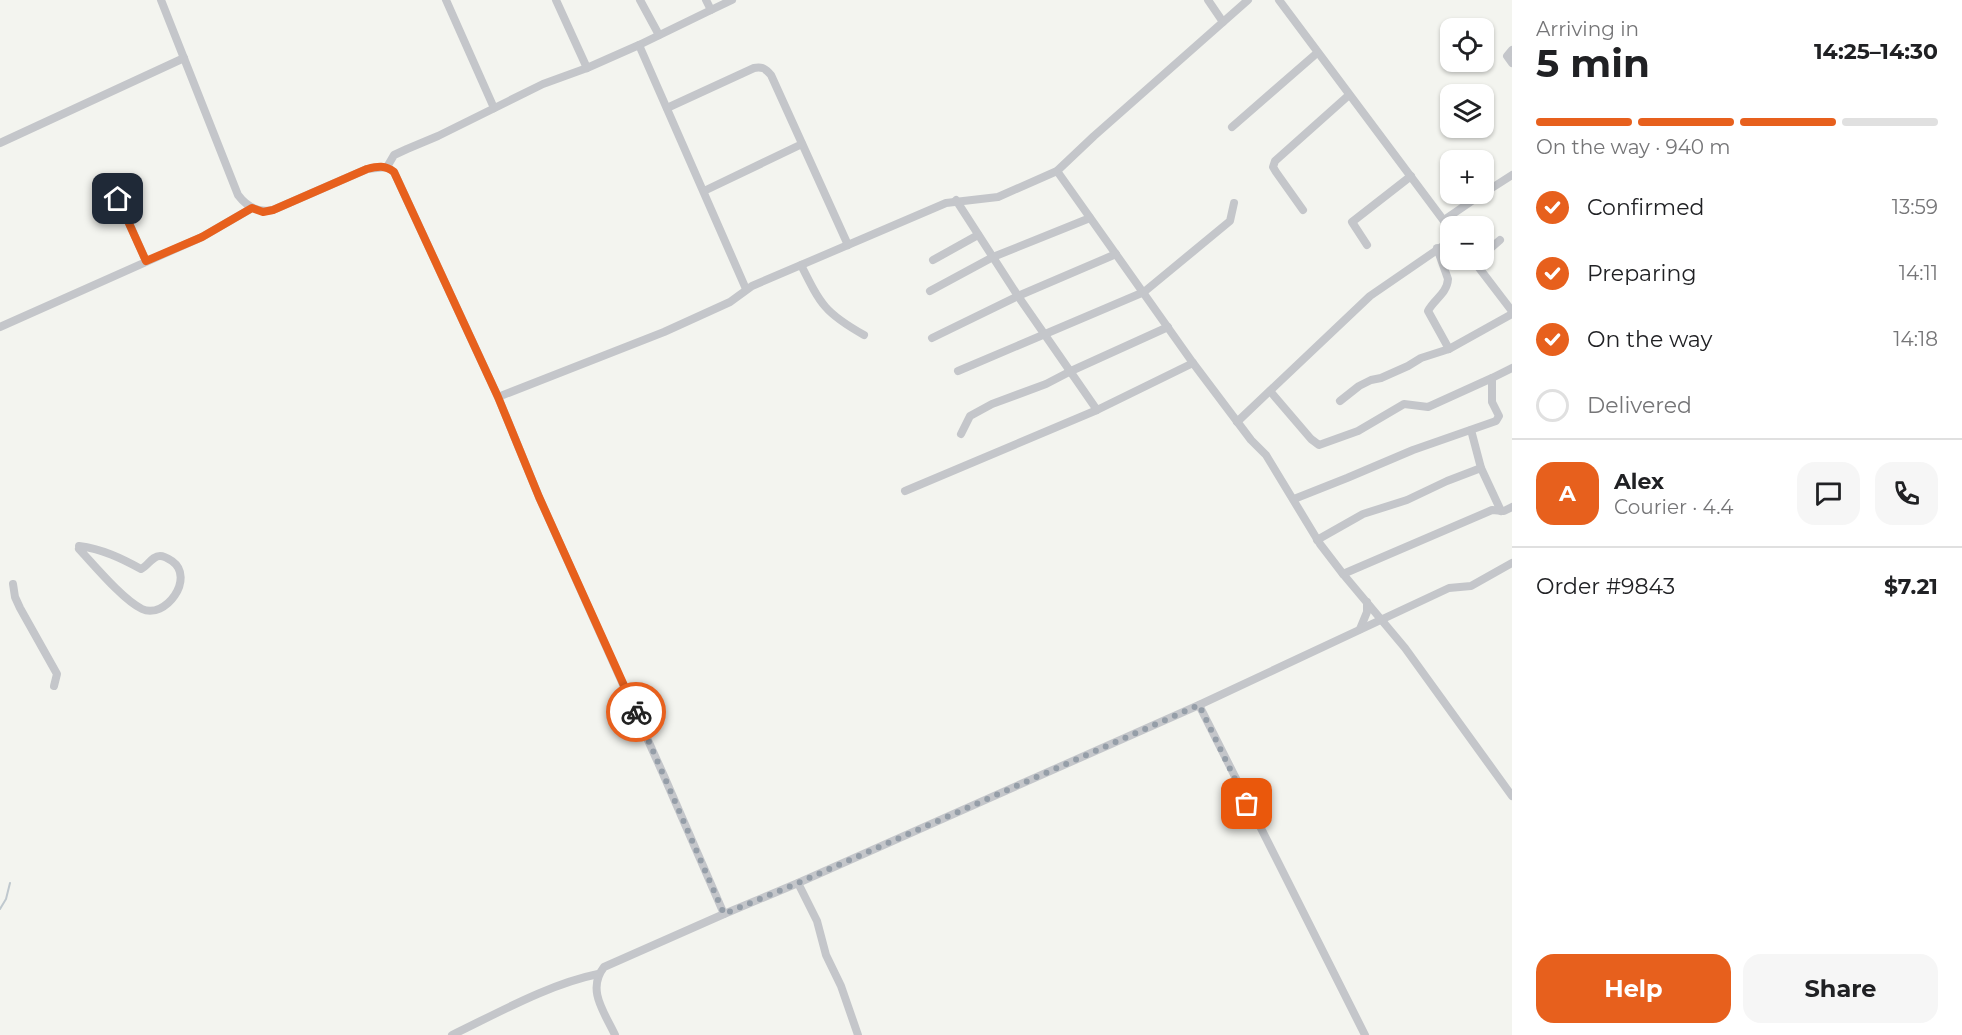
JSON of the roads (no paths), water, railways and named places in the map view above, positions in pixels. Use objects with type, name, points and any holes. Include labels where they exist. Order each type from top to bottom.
[{"type":"street","points":[[161,0],[238,195],[252,208],[263,212],[273,210],[378,166],[387,167],[394,172],[498,397],[539,497],[724,914]]},
{"type":"street","points":[[446,0],[494,108]]},
{"type":"street","points":[[556,0],[587,68]]},
{"type":"street","points":[[640,0],[658,36]]},
{"type":"street","points":[[706,0],[711,10]]},
{"type":"street","points":[[387,167],[394,155],[543,84],[639,45],[732,0]]},
{"type":"street","points":[[1208,0],[1223,22]]},
{"type":"street","points":[[498,397],[664,333],[730,302],[746,289],[956,200],[998,197],[1057,171],[1248,0]]},
{"type":"street","points":[[1279,0],[1441,216]]},
{"type":"street","points":[[639,45],[746,289]]},
{"type":"street","points":[[1512,50],[1507,56],[1512,63]]},
{"type":"street","points":[[1232,127],[1317,53]]},
{"type":"street","points":[[0,143],[184,58]]},
{"type":"street","points":[[667,108],[754,68],[766,69],[771,75],[848,245]]},
{"type":"street","points":[[1302,210],[1276,172],[1275,161],[1349,95]]},
{"type":"street","points":[[704,191],[802,144]]},
{"type":"street","points":[[1057,171],[1193,363],[1237,422],[1266,455],[1317,540],[1379,619],[1405,648],[1512,796]]},
{"type":"street","points":[[1367,245],[1352,222],[1411,176]]},
{"type":"street","points":[[1494,187],[1512,176]]},
{"type":"street","points":[[109,178],[146,261]]},
{"type":"street","points":[[956,200],[1018,296],[1097,410]]},
{"type":"street","points":[[958,371],[1144,292],[1230,221],[1234,203]]},
{"type":"street","points":[[1450,216],[1467,204]]},
{"type":"street","points":[[0,327],[202,237],[252,208]]},
{"type":"street","points":[[930,291],[993,257],[1090,218]]},
{"type":"street","points":[[933,260],[978,235]]},
{"type":"street","points":[[1494,245],[1500,240]]},
{"type":"street","points":[[1237,422],[1370,296],[1440,246]]},
{"type":"street","points":[[1437,248],[1448,284],[1428,311],[1449,349]]},
{"type":"street","points":[[932,338],[1018,296],[1116,254]]},
{"type":"street","points":[[801,265],[824,308],[840,321],[864,335]]},
{"type":"street","points":[[1340,401],[1359,386],[1408,366],[1421,358],[1449,349],[1512,312],[1482,270]]},
{"type":"street","points":[[961,434],[969,416],[992,404],[1047,384],[1168,327]]},
{"type":"street","points":[[905,491],[1097,410],[1193,363]]},
{"type":"street","points":[[1270,391],[1318,445],[1358,430],[1404,404],[1428,407],[1512,368]]},
{"type":"street","points":[[1294,499],[1413,450],[1499,418],[1492,402],[1492,378]]},
{"type":"street","points":[[1471,430],[1481,468],[1501,511]]},
{"type":"street","points":[[1317,540],[1363,514],[1407,500],[1481,468]]},
{"type":"street","points":[[1343,574],[1492,510],[1501,511],[1512,507]]},
{"type":"street","points":[[79,547],[95,548],[141,569],[156,557],[168,558],[181,570],[181,583],[164,607],[157,611],[141,609],[123,594],[79,547]]},
{"type":"street","points":[[615,1035],[596,993],[598,974],[604,967],[1199,705],[1449,588],[1471,586],[1512,563]]},
{"type":"street","points":[[13,584],[20,608],[57,674],[54,686]]},
{"type":"street","points":[[1360,629],[1367,612],[1367,602]]},
{"type":"street","points":[[1199,705],[1365,1035]]},
{"type":"street","points":[[798,883],[817,921],[826,955],[841,986],[858,1035]]},
{"type":"street","points":[[452,1035],[579,978],[598,974]]},
{"type":"waterway","points":[[0,909],[6,899],[10,883]]}]
